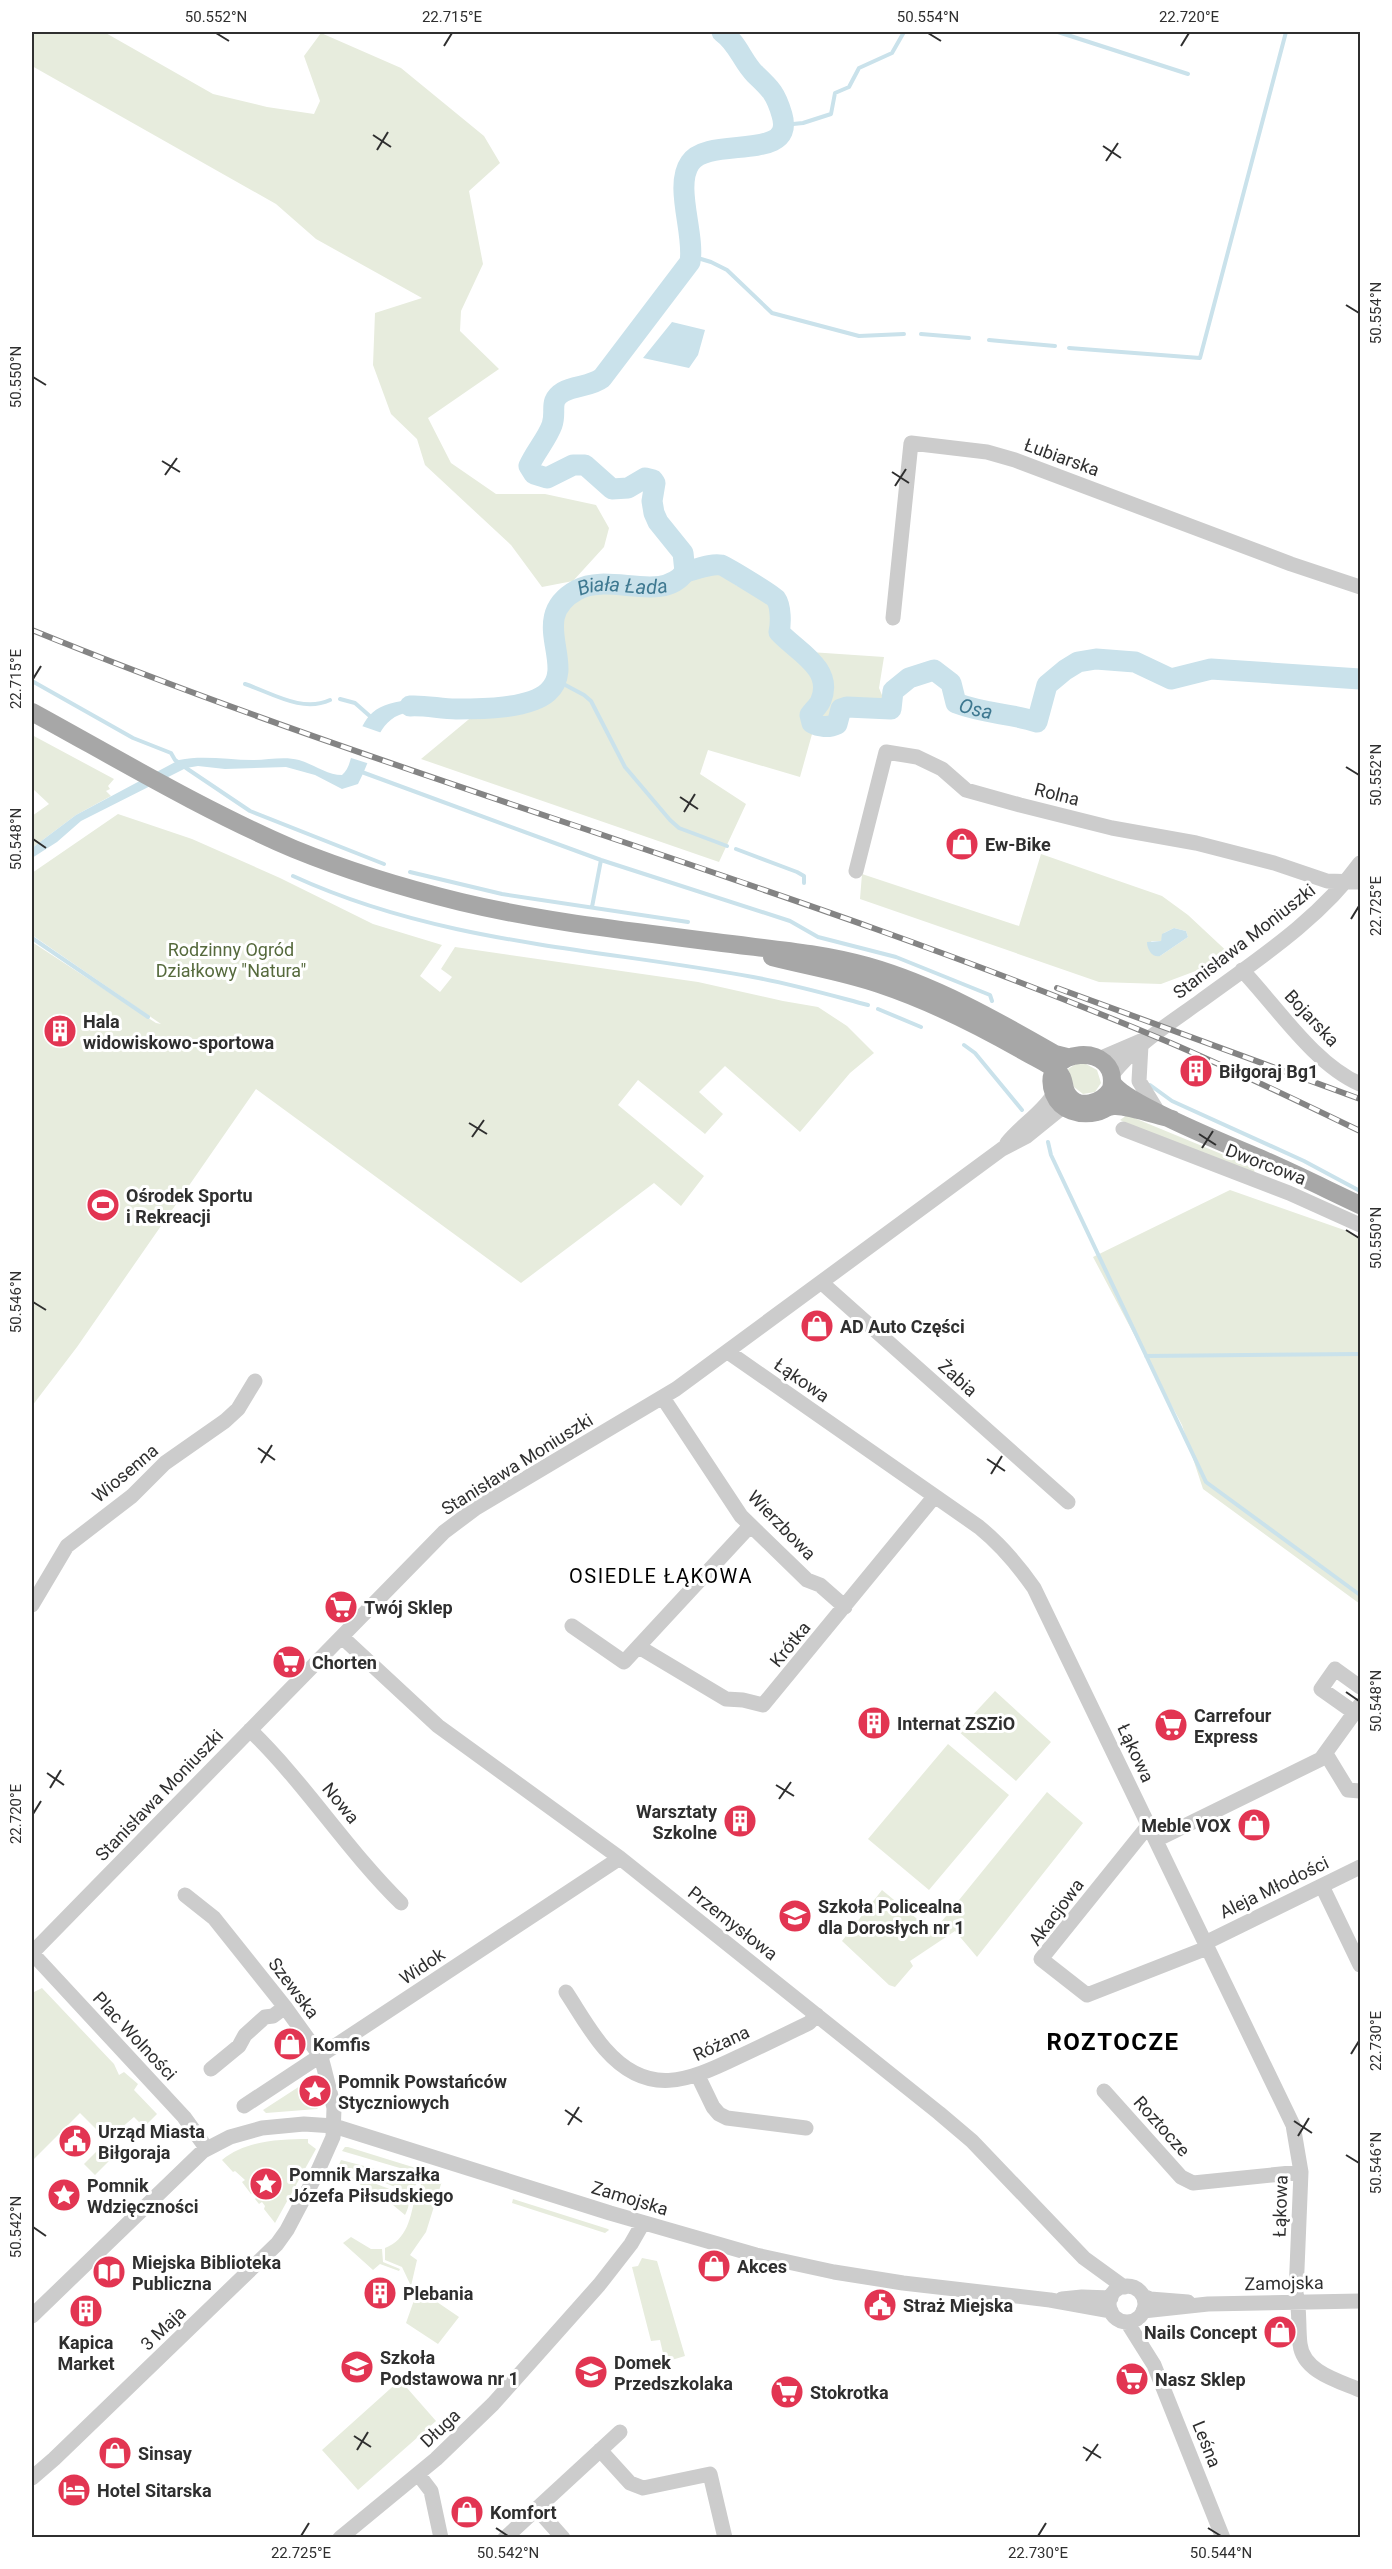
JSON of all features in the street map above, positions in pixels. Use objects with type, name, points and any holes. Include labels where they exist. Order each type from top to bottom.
[{"type":"main road","points":[[32,712],[244,826],[295,849],[379,879],[482,907],[718,942],[804,951],[880,970],[970,1006],[1055,1054],[1061,1064],[1061,1074],[1068,1095],[1065,1100]]},
{"type":"main road","points":[[1061,1064],[1084,1054],[1099,1059],[1107,1067],[1116,1088],[1126,1096],[1360,1205]]},
{"type":"main road","points":[[1065,1100],[1089,1104],[1098,1101],[1108,1094],[1111,1079]]},
{"type":"main road","points":[[1065,1100],[1087,1114],[1113,1106],[1165,1116]]},
{"type":"street","name":"Łubiarska","points":[[893,618],[911,443],[987,452],[1015,460],[1280,560],[1360,587]]},
{"type":"street","name":"Rolna","points":[[856,872],[886,753],[917,757],[942,769],[966,790],[1112,828],[1196,843],[1274,863],[1327,881],[1353,882]]},
{"type":"street","name":"Stanisława Moniuszki","points":[[1111,1079],[1142,1043],[1242,970],[1353,882],[1360,863]]},
{"type":"street","name":"Bojarska","points":[[1242,970],[1325,1062],[1342,1076],[1360,1084]]},
{"type":"street","name":"Stanisława Moniuszki","points":[[1099,1059],[1106,1058],[1132,1043],[1142,1043]]},
{"type":"street","points":[[1142,1043],[1139,1081],[1165,1116]]},
{"type":"street","name":"Stanisława Moniuszki","points":[[32,1953],[429,1546],[457,1522],[499,1494],[663,1398],[1002,1149],[1017,1130],[1047,1103],[1065,1100]]},
{"type":"street","name":"Dworcowa","points":[[1123,1129],[1166,1148],[1257,1181],[1360,1225]]},
{"type":"street","points":[[1257,1181],[1265,1160]]},
{"type":"street","name":"Żabia","points":[[822,1283],[1068,1502]]},
{"type":"street","name":"Łąkowa","points":[[728,1352],[991,1537],[1020,1568],[1030,1583],[1288,2114],[1296,2137],[1301,2172],[1296,2293],[1301,2349],[1306,2361],[1320,2373],[1360,2390]]},
{"type":"street","name":"Wiosenna","points":[[32,1605],[61,1555],[72,1541],[120,1506],[165,1463],[225,1421],[238,1409],[255,1381]]},
{"type":"street","name":"Wierzbowa","points":[[663,1398],[737,1511],[750,1526],[807,1580],[820,1585],[845,1607]]},
{"type":"street","name":"Krótka","points":[[639,1647],[726,1700],[743,1700],[764,1706],[934,1497]]},
{"type":"street","points":[[572,1626],[624,1662],[750,1526]]},
{"type":"street","name":"Przemysłowa","points":[[342,1637],[438,1726],[620,1858],[972,2141],[1084,2258],[1115,2298]]},
{"type":"street","points":[[1153,1834],[1315,1763],[1326,1754],[1358,1709],[1321,1689],[1335,1669],[1360,1687]]},
{"type":"street","name":"Nowa","points":[[250,1730],[290,1772],[380,1882],[401,1903]]},
{"type":"street","points":[[1326,1754],[1348,1790],[1360,1791]]},
{"type":"street","name":"Akacjowa","points":[[1153,1834],[1144,1831],[1041,1959],[1087,1995],[1206,1945]]},
{"type":"street","name":"Widok","points":[[244,2106],[620,1858]]},
{"type":"street","name":"Aleja Młodości","points":[[1206,1945],[1360,1867]]},
{"type":"street","points":[[1322,1886],[1360,1965]]},
{"type":"street","name":"Szewska","points":[[185,1895],[214,1917],[279,2011],[321,2057],[333,2108],[334,2126]]},
{"type":"street","name":"Plac Wolności","points":[[32,1953],[184,2117],[207,2149]]},
{"type":"street","name":"Różana","points":[[566,1992],[604,2049],[623,2067],[645,2078],[671,2081],[698,2076],[809,2023],[817,2015]]},
{"type":"street","points":[[210,2069],[239,2046],[245,2035],[265,2017],[279,2011]]},
{"type":"street","points":[[698,2076],[719,2114],[727,2118],[806,2128]]},
{"type":"street","name":"Roztocze","points":[[1104,2091],[1181,2177],[1193,2183],[1301,2172]]},
{"type":"street","name":"Zamojska","points":[[32,2314],[207,2149],[230,2137],[262,2128],[296,2124],[334,2126],[643,2223],[756,2254],[834,2272],[949,2290],[1050,2300],[1082,2297],[1115,2298]]},
{"type":"street","name":"3 Maja","points":[[32,2478],[80,2435],[277,2244],[292,2222],[316,2175],[333,2137],[334,2126]]},
{"type":"street","name":"Długa","points":[[340,2538],[418,2474],[482,2415],[541,2352],[625,2253],[643,2223]]},
{"type":"street","points":[[1133,2288],[1143,2296],[1145,2302],[1142,2313],[1136,2320],[1127,2322],[1116,2318],[1115,2298],[1133,2288]]},
{"type":"street","name":"Zamojska","points":[[1143,2296],[1150,2299],[1208,2304]]},
{"type":"street","name":"Zamojska","points":[[1142,2313],[1208,2304],[1360,2301]]},
{"type":"street","name":"Leśna","points":[[1142,2313],[1154,2365],[1223,2538]]},
{"type":"street","name":"Leśna","points":[[1127,2322],[1154,2365]]},
{"type":"street","points":[[505,2538],[620,2432]]},
{"type":"street","points":[[600,2450],[630,2483],[644,2488],[710,2474],[725,2538]]},
{"type":"street","points":[[418,2474],[431,2491],[441,2538]]},
{"type":"street","points":[[537,2509],[563,2538]]},
{"type":"green space","points":[[32,32],[104,32],[213,94],[267,107],[314,114],[320,101],[304,56],[321,33],[401,68],[484,136],[500,163],[469,191],[483,264],[461,311],[460,331],[499,369],[428,418],[451,463],[496,494],[545,494],[596,505],[609,528],[604,547],[573,581],[542,587],[511,545],[425,465],[417,439],[391,414],[373,365],[375,313],[422,298],[316,239],[276,204],[32,66]]},
{"type":"green space","points":[[722,568],[735,574],[733,583],[737,586],[746,583],[762,591],[771,599],[778,627],[774,631],[794,647],[813,668],[822,690],[818,701],[808,712],[809,723],[814,727],[800,777],[708,750],[700,774],[746,804],[719,862],[421,759],[474,715],[524,710],[561,689],[564,680],[564,658],[559,624],[571,600],[587,593],[672,592],[686,585],[696,573]]},
{"type":"green space","points":[[810,652],[884,657],[879,688],[887,707],[840,706],[836,717],[830,723],[819,724],[812,714],[824,698],[826,683]]},
{"type":"green space","points":[[32,735],[114,779],[108,786],[110,789],[106,791],[111,796],[76,815],[32,848],[32,816],[49,804],[32,788]]},
{"type":"green space","name":"Rodzinny Ogród Działkowy \"Natura\"","points":[[118,814],[192,839],[280,878],[373,924],[442,945],[420,976],[440,992],[452,977],[441,969],[455,947],[698,982],[818,1007],[847,1026],[874,1053],[850,1073],[800,1132],[725,1066],[699,1092],[723,1114],[705,1134],[638,1080],[618,1105],[704,1176],[681,1206],[654,1183],[521,1283],[256,1089],[77,1347],[32,1406],[32,942],[156,1023],[161,1024],[32,935],[32,873]]},
{"type":"green space","points":[[1041,854],[1162,896],[1188,915],[1233,957],[1161,984],[1099,982],[860,899],[862,874],[1019,926]],"holes":[[[1174,928],[1186,931],[1188,937],[1160,956],[1151,941],[1161,941],[1164,933]]]},
{"type":"green space","points":[[1076,1064],[1086,1064],[1097,1070],[1101,1083],[1095,1092],[1083,1094],[1074,1087],[1068,1069]]},
{"type":"green space","points":[[1127,1115],[1253,1167],[1255,1173],[1147,1133],[1120,1120]]},
{"type":"green space","points":[[1230,1190],[1347,1231],[1360,1238],[1360,1604],[1203,1489],[1182,1425],[1093,1257]]},
{"type":"green space","points":[[995,1691],[1051,1742],[1016,1781],[958,1731]]},
{"type":"green space","points":[[948,1744],[1009,1795],[929,1890],[868,1839]]},
{"type":"green space","points":[[1047,1792],[1083,1823],[977,1957],[955,1931],[910,1961],[913,1966],[895,1987],[889,1985],[842,1941],[882,1890],[933,1932]]},
{"type":"green space","points":[[42,1988],[114,2064],[119,2075],[124,2072],[138,2084],[134,2090],[157,2114],[144,2127],[134,2117],[107,2140],[80,2113],[32,2161],[32,1993]]},
{"type":"green space","points":[[317,2075],[324,2101],[317,2109],[266,2113],[263,2110]]},
{"type":"green space","points":[[308,2139],[308,2143],[316,2149],[275,2223],[264,2209],[262,2202],[259,2204],[255,2199],[257,2197],[254,2192],[251,2194],[242,2182],[245,2180],[235,2171],[233,2172],[222,2160],[241,2149],[263,2142]]},
{"type":"green space","points":[[101,2147],[112,2158],[95,2175],[84,2164]]},
{"type":"green space","points":[[345,2147],[419,2169],[417,2173],[342,2151]]},
{"type":"green space","points":[[341,2160],[418,2180],[416,2185],[405,2191],[360,2173],[350,2171],[344,2176],[335,2174]]},
{"type":"green space","points":[[354,2177],[399,2193],[409,2204],[405,2215],[387,2200],[385,2202],[351,2178]]},
{"type":"green space","points":[[424,2179],[442,2181],[426,2232],[410,2255],[417,2260],[411,2286],[402,2267],[385,2260],[385,2248],[398,2239],[407,2227],[416,2194]]},
{"type":"green space","points":[[513,2199],[609,2230],[605,2233],[512,2203]]},
{"type":"green space","points":[[351,2237],[371,2249],[382,2249],[383,2262],[400,2269],[399,2271],[380,2264],[373,2270],[343,2243]]},
{"type":"green space","points":[[642,2258],[657,2261],[685,2356],[665,2362],[660,2340],[651,2341],[632,2267],[638,2266]]},
{"type":"green space","points":[[418,2289],[459,2317],[438,2344],[406,2323]]},
{"type":"green space","points":[[400,2380],[436,2421],[358,2490],[322,2450]]},
{"type":"water","points":[[672,322],[705,330],[698,355],[689,368],[643,358]]},
{"type":"water","points":[[409,700],[438,703],[438,712],[417,711],[402,714],[391,720],[377,740],[358,784],[342,789],[315,775],[286,767],[225,769],[198,766],[186,768],[81,821],[57,842],[32,858],[32,848],[76,815],[179,760],[288,758],[342,775],[346,771],[364,722],[370,715],[384,705]]},
{"type":"water","points":[[1174,928],[1186,931],[1188,937],[1160,956],[1152,954],[1147,942],[1161,941],[1162,934]]},
{"type":"pier","points":[[359,725],[382,733],[370,764],[348,757]]},
{"type":"waterway","name":"Biała Łada","points":[[410,706],[456,709],[491,708],[517,705],[540,698],[556,681],[558,669],[553,627],[555,614],[562,601],[577,590],[590,585],[663,586],[675,581],[685,572],[683,553],[658,522],[654,513],[652,501],[655,483],[653,480],[645,478],[628,488],[612,489],[585,465],[573,465],[547,478],[534,474],[529,466],[552,425],[554,403],[558,395],[602,378],[690,262],[690,238],[684,197],[684,184],[690,163],[700,155],[714,150],[764,144],[776,139],[783,130],[782,115],[772,92],[751,69],[732,41],[722,32]]},
{"type":"waterway","points":[[783,125],[803,123],[831,114],[835,93],[849,87],[859,68],[892,53],[904,32]]},
{"type":"waterway","points":[[1058,32],[1188,74]]},
{"type":"waterway","points":[[1069,348],[1200,358],[1286,32]]},
{"type":"waterway","points":[[691,256],[727,270],[772,313],[859,336],[904,334]]},
{"type":"waterway","points":[[921,334],[969,338]]},
{"type":"waterway","points":[[989,340],[1055,346]]},
{"type":"waterway","name":"Osa","points":[[685,572],[721,565],[776,599],[780,615],[779,632],[811,661],[818,669],[822,679],[824,689],[821,700],[810,715],[812,723],[821,726],[837,724],[841,709],[847,707],[891,709],[893,691],[909,678],[934,670],[951,683],[956,703],[1037,722],[1047,685],[1078,662],[1096,659],[1135,662],[1171,679],[1211,669],[1360,679]]},
{"type":"waterway","points":[[556,680],[591,701],[625,767],[670,820],[679,828],[727,846]]},
{"type":"waterway","points":[[32,681],[133,738],[171,753],[175,760],[250,811],[384,864]]},
{"type":"waterway","points":[[245,684],[298,703],[309,704],[330,700]]},
{"type":"waterway","points":[[340,699],[355,703],[372,718]]},
{"type":"waterway","points":[[359,771],[601,860],[790,921],[818,937],[896,957],[990,995],[992,1001]]},
{"type":"waterway","points":[[736,849],[797,872],[804,876],[804,883]]},
{"type":"waterway","points":[[592,907],[601,860]]},
{"type":"waterway","points":[[410,872],[502,894],[688,922]]},
{"type":"waterway","points":[[293,876],[349,899],[462,930],[753,977],[868,1005]]},
{"type":"waterway","points":[[32,938],[148,1017]]},
{"type":"waterway","points":[[878,1009],[921,1027]]},
{"type":"waterway","points":[[964,1045],[975,1053],[1022,1110]]},
{"type":"waterway","points":[[1150,1085],[1172,1101],[1304,1161],[1360,1191]]},
{"type":"waterway","points":[[1048,1142],[1051,1155],[1206,1482],[1360,1595]]},
{"type":"waterway","points":[[1146,1356],[1360,1354]]},
{"type":"railway","points":[[32,630],[172,685],[314,736],[743,882],[1026,985],[1166,1041],[1360,1131]]},
{"type":"railway","points":[[1057,988],[1360,1099]]},
{"type":"place","name":"Ew-Bike","points":[[962,844]]},
{"type":"place","name":"Hala widowiskowo-sportowa","points":[[60,1031]]},
{"type":"place","name":"Biłgoraj Bg1","points":[[1196,1071]]},
{"type":"place","name":"Ośrodek Sportu i Rekreacji","points":[[103,1205]]},
{"type":"place","name":"AD Auto Części","points":[[817,1326]]},
{"type":"place","name":"Twój Sklep","points":[[341,1607]]},
{"type":"place","name":"Chorten","points":[[289,1662]]},
{"type":"place","name":"Internat ZSZiO","points":[[874,1723]]},
{"type":"place","name":"Carrefour Express","points":[[1171,1725]]},
{"type":"place","name":"Warsztaty Szkolne","points":[[740,1821]]},
{"type":"place","name":"Meble VOX","points":[[1254,1825]]},
{"type":"place","name":"Szkoła Policealna dla Dorosłych nr 1","points":[[795,1916]]},
{"type":"place","name":"Komfis","points":[[290,2044]]},
{"type":"place","name":"Pomnik Powstańców Styczniowych","points":[[315,2091]]},
{"type":"place","name":"Urząd Miasta Biłgoraja","points":[[75,2141]]},
{"type":"place","name":"Pomnik Marszałka Józefa Piłsudskiego","points":[[266,2184]]},
{"type":"place","name":"Pomnik Wdzięczności","points":[[64,2195]]},
{"type":"place","name":"Akces","points":[[714,2266]]},
{"type":"place","name":"Miejska Biblioteka Publiczna","points":[[109,2272]]},
{"type":"place","name":"Plebania","points":[[380,2293]]},
{"type":"place","name":"Straż Miejska","points":[[880,2305]]},
{"type":"place","name":"Kapica Market","points":[[86,2311]]},
{"type":"place","name":"Nails Concept","points":[[1280,2332]]},
{"type":"place","name":"Szkoła Podstawowa nr 1","points":[[357,2367]]},
{"type":"place","name":"Domek Przedszkolaka","points":[[591,2372]]},
{"type":"place","name":"Nasz Sklep","points":[[1132,2379]]},
{"type":"place","name":"Stokrotka","points":[[787,2392]]},
{"type":"place","name":"Sinsay","points":[[115,2453]]},
{"type":"place","name":"Hotel Sitarska","points":[[74,2490]]},
{"type":"place","name":"Komfort","points":[[467,2512]]},
{"type":"district","name":"OSIEDLE ŁĄKOWA","points":[[661,1576]]},
{"type":"district","name":"ROZTOCZE","points":[[1113,2042]]}]
